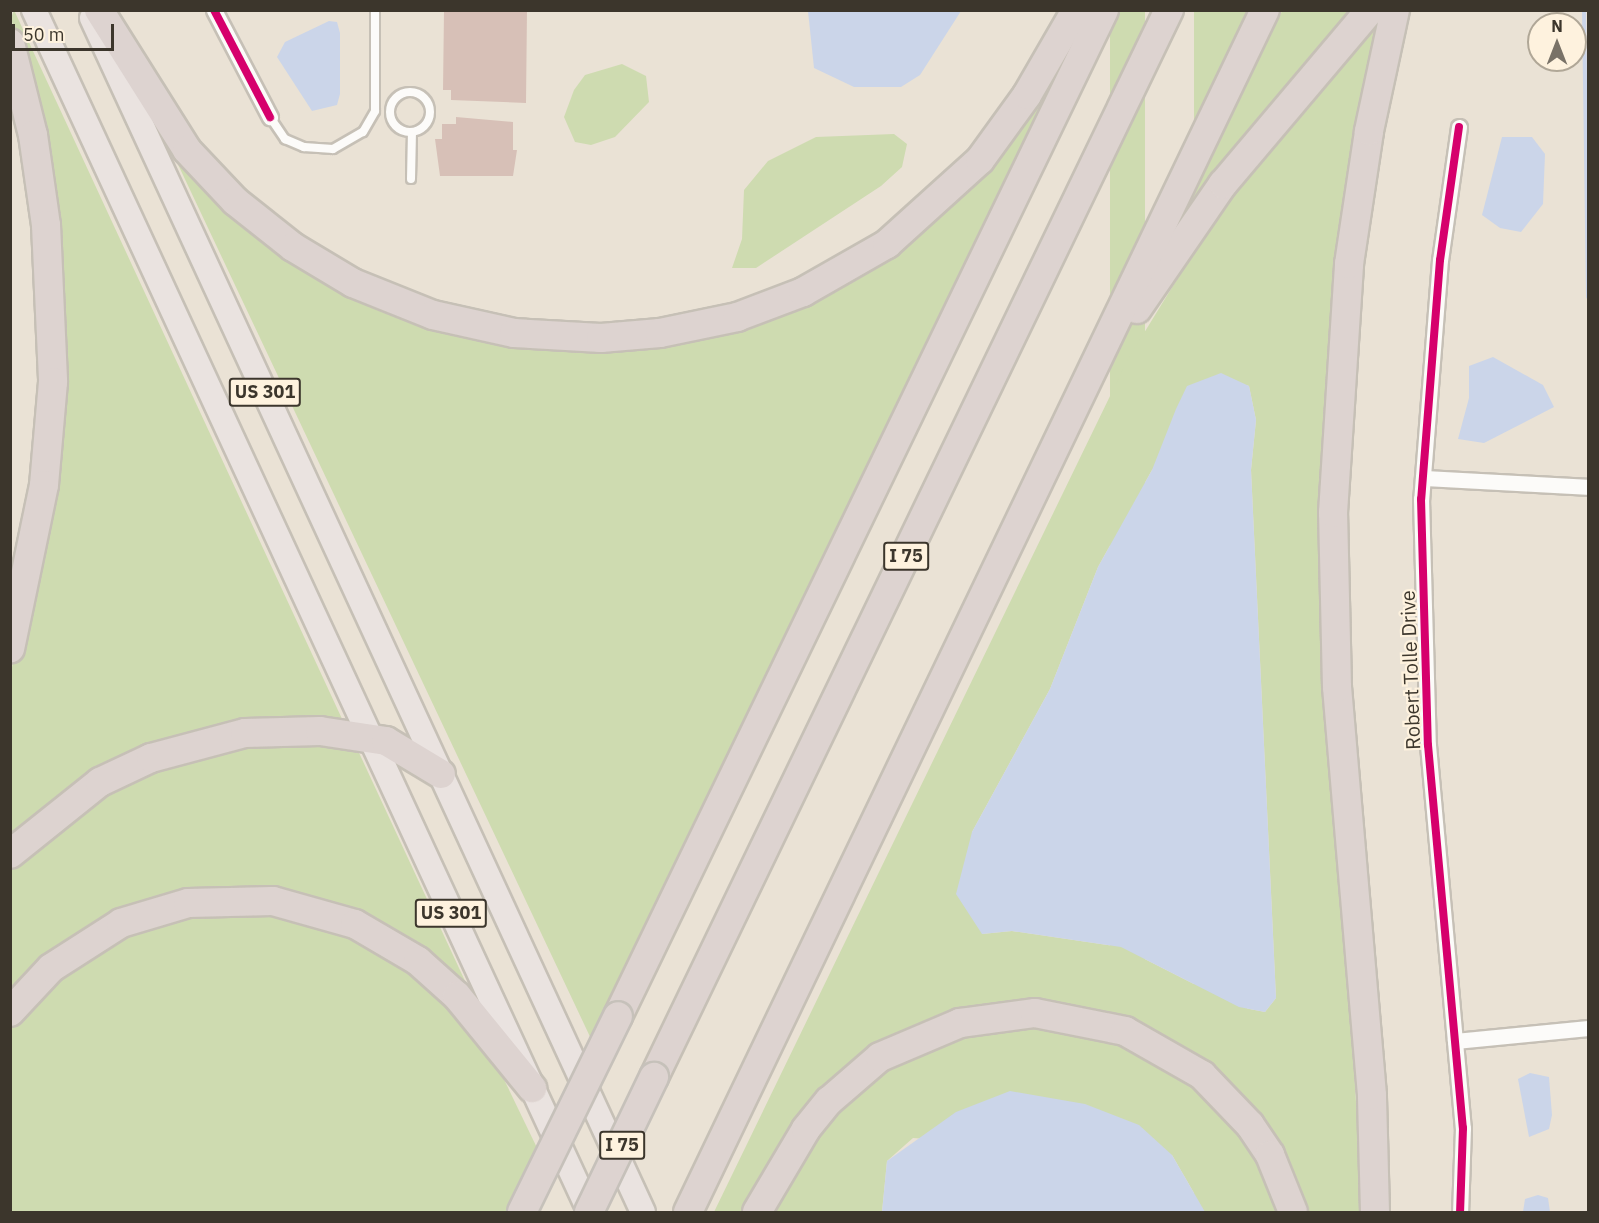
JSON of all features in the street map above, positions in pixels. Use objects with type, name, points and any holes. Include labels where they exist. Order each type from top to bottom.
[{"type":"highway","points":[[99,10],[187,150],[235,201],[303,253],[361,287],[434,315],[514,333],[601,338],[660,333],[737,317],[803,292],[887,244],[980,160],[1027,95],[1076,10]]},
{"type":"highway","points":[[522,1212],[1104,10]]},
{"type":"highway","points":[[688,1212],[1264,10]]},
{"type":"highway","points":[[1086,382],[1223,184],[1370,10]]},
{"type":"highway","points":[[1375,1212],[1372,1095],[1337,687],[1333,513],[1349,264],[1382,63],[1395,10]]},
{"type":"highway","name":"I 75","points":[[590,1212],[1165,19]]},
{"type":"highway","points":[[10,43],[33,135],[46,225],[53,370],[44,485],[10,649]]},
{"type":"highway","points":[[10,854],[100,782],[197,742],[293,730],[370,738],[400,746],[441,774]]},
{"type":"highway","points":[[10,1012],[51,968],[121,923],[188,903],[273,901],[355,924],[418,961],[457,996],[532,1088]]},
{"type":"highway","points":[[757,1212],[806,1129],[871,1064],[934,1030],[1023,1013],[1095,1021],[1179,1057],[1228,1098],[1250,1125],[1293,1212]]},
{"type":"main road","name":"US 301","points":[[34,10],[590,1212]]},
{"type":"main road","name":"US 301","points":[[88,10],[643,1212]]},
{"type":"street","points":[[214,10],[270,117]]},
{"type":"street","name":"Robert Tolle Drive","points":[[1459,127],[1440,260],[1423,478],[1428,745],[1463,1128],[1460,1212]]},
{"type":"street","points":[[1423,478],[1588,487]]},
{"type":"street","points":[[1455,1041],[1588,1028]]},
{"type":"lane","points":[[270,117],[285,139],[333,149],[363,132],[375,111],[375,10]]},
{"type":"lane","points":[[390,111],[399,95],[423,96],[430,117],[412,132],[411,179]]},
{"type":"lane","points":[[375,111],[390,111]]},
{"type":"lane","points":[[390,111],[397,126],[412,132]]},
{"type":"green space","points":[[14,10],[343,721],[72,789],[11,839],[11,672],[50,482],[25,71],[11,18]]},
{"type":"green space","points":[[1096,11],[593,1043],[166,139],[371,297],[640,342],[891,248]]},
{"type":"green space","points":[[1110,11],[1145,11],[1145,1137],[1110,1137]]},
{"type":"green space","points":[[1194,11],[1247,11],[1247,1212],[1194,1212]]},
{"type":"green space","points":[[1282,11],[1356,11],[1194,203],[1191,197]]},
{"type":"green space","points":[[1378,19],[1340,223],[1319,517],[1363,1212],[1300,1212],[1192,1055],[1124,1019],[1066,1006],[909,1029],[746,1212],[714,1212],[1128,359],[1227,198]],"holes":[[[1235,380],[1249,386],[1256,420],[1251,470],[1276,998],[1265,1012],[1239,1007],[1121,947],[1012,931],[982,934],[972,832],[1050,689],[1098,567],[1152,470]]]},
{"type":"green space","points":[[622,64],[646,76],[649,102],[615,137],[591,145],[575,142],[564,117],[574,90],[585,75]]},
{"type":"green space","points":[[894,134],[907,144],[902,167],[881,186],[756,268],[732,268],[742,239],[744,190],[768,161],[816,137]]},
{"type":"green space","points":[[354,742],[472,996],[422,956],[199,894],[11,1000],[11,860],[64,812],[201,747]]},
{"type":"green space","points":[[177,912],[314,916],[421,973],[499,1069],[539,1152],[509,1212],[11,1212],[10,1023],[62,966]]},
{"type":"green space","points":[[1001,1025],[1087,1029],[1192,1076],[1246,1132],[1285,1212],[1205,1212],[1172,1155],[913,1138],[887,1161],[882,1212],[770,1212],[819,1132],[862,1084],[913,1051]]},
{"type":"water","points":[[808,10],[961,11],[920,75],[901,87],[854,87],[814,68]]},
{"type":"water","points":[[329,21],[337,22],[340,33],[340,94],[337,105],[312,111],[277,57],[285,42]]},
{"type":"water","points":[[1502,137],[1532,137],[1545,154],[1543,204],[1521,232],[1500,228],[1482,215]]},
{"type":"water","points":[[1493,357],[1543,385],[1554,407],[1484,443],[1458,439],[1469,398],[1469,366]]},
{"type":"water","points":[[1221,373],[1249,386],[1256,420],[1251,470],[1276,998],[1265,1012],[1239,1007],[1121,947],[1012,931],[982,934],[956,894],[972,832],[1050,689],[1098,567],[1152,470],[1187,386]]},
{"type":"water","points":[[1530,1073],[1549,1077],[1552,1115],[1549,1129],[1529,1137],[1518,1079]]},
{"type":"water","points":[[1010,1091],[1085,1104],[1139,1125],[1172,1155],[1205,1212],[882,1212],[887,1161],[956,1112]]},
{"type":"water","points":[[1538,1195],[1548,1198],[1550,1212],[1523,1212],[1525,1199]]},
{"type":"building","points":[[444,10],[527,10],[526,103],[451,100],[451,90],[443,90]]},
{"type":"building","points":[[456,117],[513,122],[513,150],[517,150],[513,176],[440,176],[435,139],[442,139],[442,124],[456,124]]},
{"type":"waterway","points":[[1584,10],[1588,297]]},
{"type":"cycle path","points":[[214,10],[270,117]]},
{"type":"cycle path","points":[[1459,127],[1440,260],[1421,499],[1428,745],[1463,1128],[1460,1212]]}]
